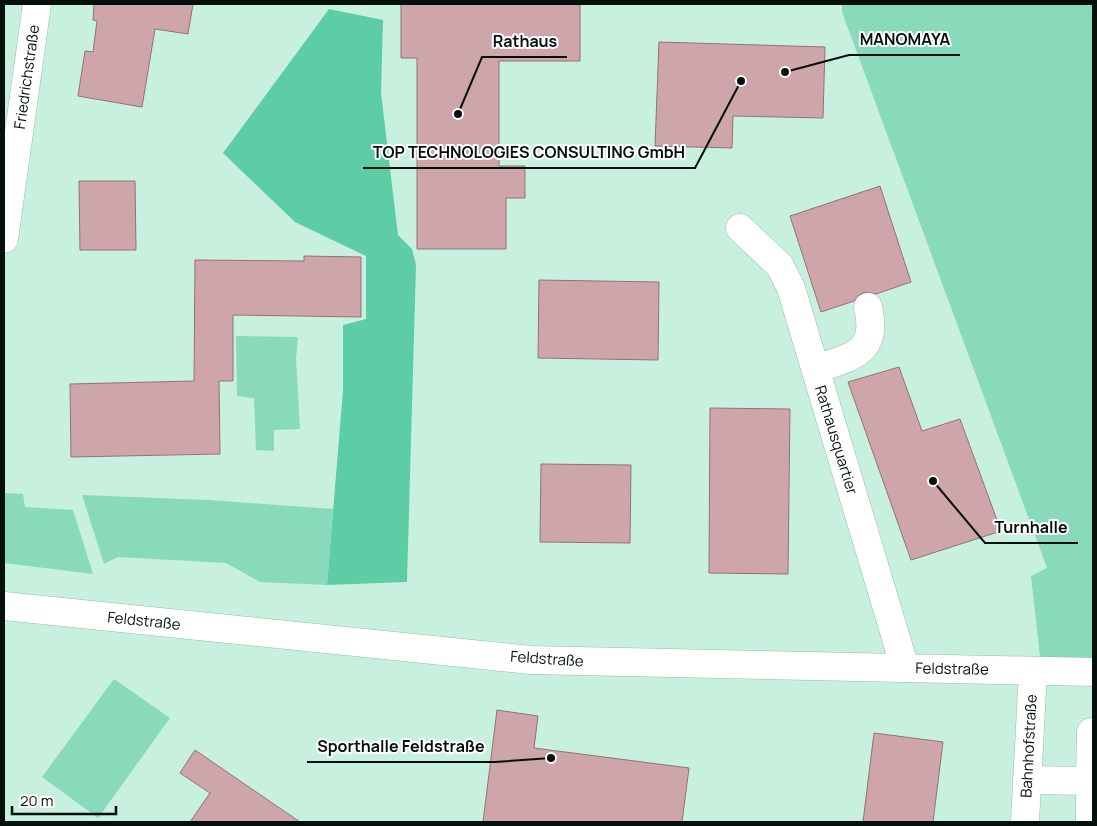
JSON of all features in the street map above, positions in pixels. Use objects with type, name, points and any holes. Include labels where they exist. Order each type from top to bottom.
[{"type":"street","name":"Friedrichstraße","points":[[4,239],[37,4]]},
{"type":"street","name":"Rathausquartier","points":[[740,228],[780,266],[790,288],[905,668]]},
{"type":"street","points":[[815,369],[852,357],[864,347],[871,334],[872,324],[868,307]]},
{"type":"street","name":"Feldstraße","points":[[4,606],[531,660],[1093,672]]},
{"type":"street","name":"Bahnhofstraße","points":[[1025,822],[1033,671]]},
{"type":"street","points":[[1090,822],[1091,732],[1093,732]]},
{"type":"street","points":[[1027,780],[1090,781]]},
{"type":"green space","points":[[842,4],[1093,4],[1093,667],[1041,665],[1031,576],[1047,568],[842,12]]},
{"type":"green space","points":[[329,9],[383,20],[381,93],[398,235],[412,249],[416,265],[407,582],[327,585],[343,390],[343,325],[366,319],[366,256],[295,222],[223,153]]},
{"type":"green space","points":[[236,336],[298,337],[296,359],[300,429],[274,430],[274,451],[256,450],[254,398],[237,396]]},
{"type":"green space","points":[[4,493],[23,494],[25,507],[73,510],[93,574],[4,563]]},
{"type":"green space","points":[[82,495],[208,500],[333,509],[327,585],[260,582],[226,563],[118,557],[104,564]]},
{"type":"green space","points":[[114,679],[170,718],[98,818],[42,777]]},
{"type":"building","points":[[94,4],[193,4],[188,34],[155,29],[142,107],[78,96],[85,51],[93,52],[97,21],[93,20]]},
{"type":"building","points":[[401,4],[580,4],[580,61],[499,61],[499,166],[525,166],[525,198],[506,198],[506,249],[417,249],[417,58],[401,58]]},
{"type":"building","points":[[659,42],[825,47],[823,118],[733,116],[732,148],[655,146]]},
{"type":"building","points":[[79,181],[135,181],[136,250],[80,250]]},
{"type":"building","points":[[880,186],[911,282],[876,294],[865,292],[854,301],[821,312],[790,216]]},
{"type":"building","points":[[304,256],[361,257],[361,317],[233,315],[233,381],[219,381],[220,454],[71,457],[70,384],[194,381],[195,260],[304,261]]},
{"type":"building","points":[[539,280],[659,282],[658,360],[538,358]]},
{"type":"building","points":[[899,367],[922,431],[960,419],[1001,531],[911,560],[848,382]]},
{"type":"building","points":[[710,408],[790,409],[788,574],[709,573]]},
{"type":"building","points":[[541,464],[631,465],[630,543],[540,542]]},
{"type":"building","points":[[497,710],[538,716],[534,748],[689,768],[682,822],[483,822]]},
{"type":"building","points":[[874,733],[943,742],[933,822],[863,822]]},
{"type":"building","points":[[195,750],[300,822],[190,822],[210,793],[180,773]]},
{"type":"place","name":"MANOMAYA","points":[[785,72]]},
{"type":"place","name":"TOP TECHNOLOGIES CONSULTING GmbH","points":[[741,81]]},
{"type":"place","name":"Rathaus","points":[[458,114]]},
{"type":"place","name":"Turnhalle","points":[[933,481]]},
{"type":"place","name":"Sporthalle Feldstraße","points":[[551,758]]}]
